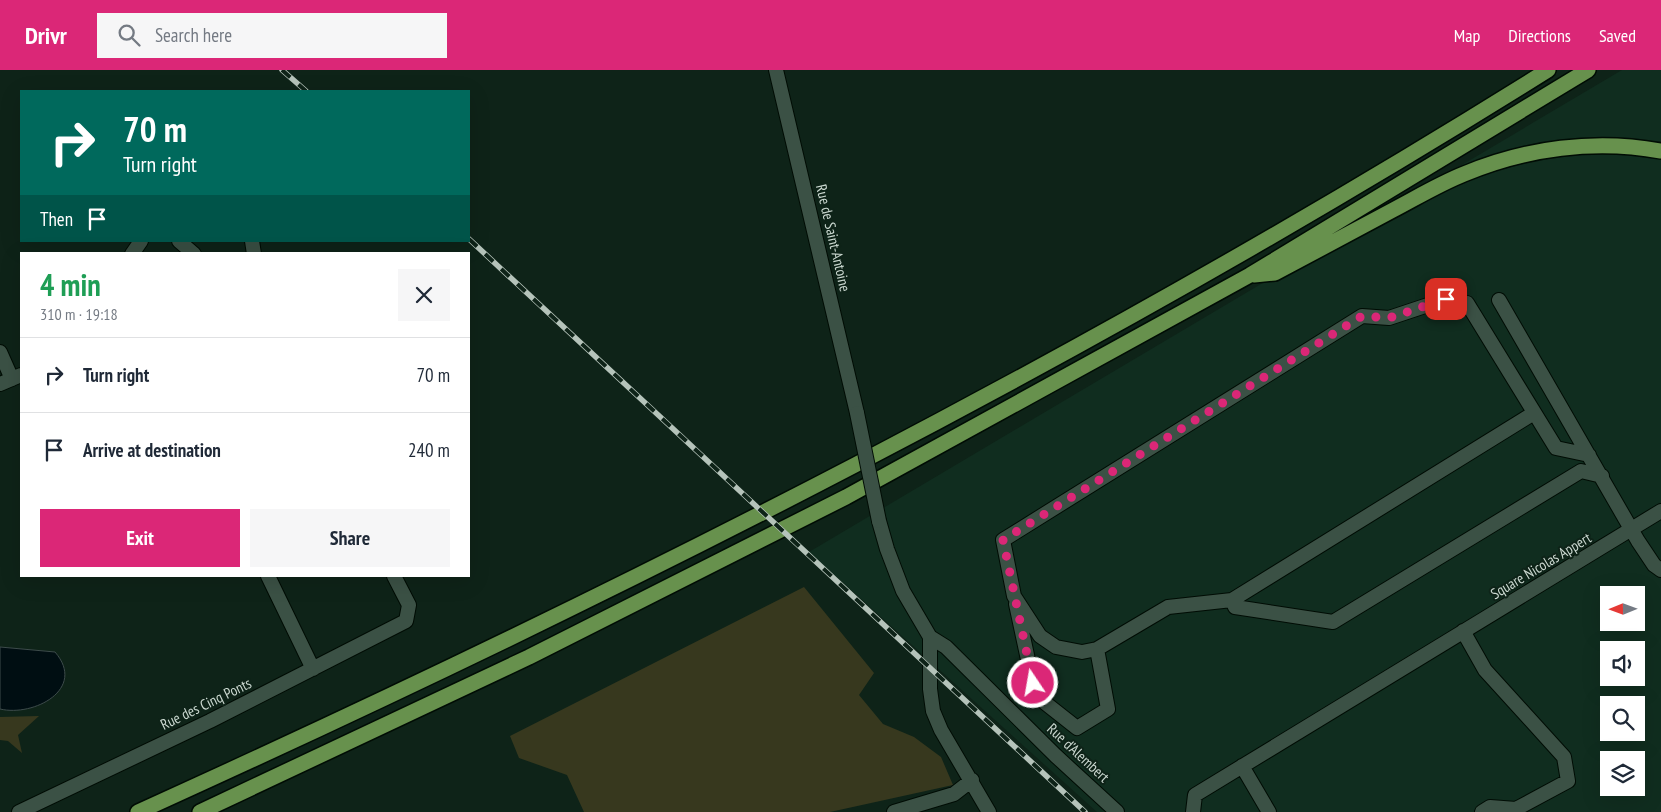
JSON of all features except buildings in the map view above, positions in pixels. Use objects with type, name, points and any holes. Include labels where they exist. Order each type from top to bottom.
[{"type":"highway","points":[[138,812],[411,687],[759,514],[1164,297],[1368,180],[1548,70]]},
{"type":"highway","points":[[200,812],[456,693],[727,559],[945,444],[1250,275],[1588,70]]},
{"type":"highway","points":[[1250,275],[1275,273],[1463,174],[1506,158],[1548,149],[1579,146],[1618,146],[1661,151]]},
{"type":"street","name":"Rue de Saint-Antoine","points":[[776,70],[857,413],[879,521],[900,584],[930,637]]},
{"type":"street","points":[[180,242],[192,252]]},
{"type":"street","points":[[1097,649],[1108,709],[1077,728],[1044,702],[1033,683],[1003,540],[1362,316],[1389,318],[1446,299],[1467,303],[1556,448],[1589,455]]},
{"type":"street","points":[[1499,300],[1632,529],[1654,565],[1661,570]]},
{"type":"street","points":[[0,352],[11,379]]},
{"type":"street","points":[[1014,596],[1040,636],[1056,647],[1082,652],[1097,649],[1168,607],[1232,600],[1534,412]]},
{"type":"street","points":[[1232,600],[1235,607],[1333,622],[1581,471],[1602,476]]},
{"type":"street","name":"Square Nicolas Appert","points":[[1193,812],[1195,795],[1661,512]]},
{"type":"street","points":[[268,577],[313,669]]},
{"type":"street","name":"Rue des Cinq Ponts","points":[[19,812],[210,721],[406,621],[409,606],[394,577]]},
{"type":"street","points":[[1464,631],[1485,670],[1564,757],[1568,781],[1516,811],[1490,807],[1482,812]]},
{"type":"street","points":[[930,637],[930,689],[933,711],[941,730],[989,812]]},
{"type":"street","name":"Rue d’Alembert","points":[[930,637],[946,647],[1056,756],[1117,812]]},
{"type":"street","points":[[1242,766],[1269,812]]},
{"type":"street","points":[[894,812],[954,794],[972,780]]},
{"type":"shaded area","points":[[1622,70],[1661,70],[1661,812],[1097,812],[809,552]]},
{"type":"shaded area","points":[[804,587],[874,673],[859,695],[883,724],[914,737],[941,757],[953,785],[830,812],[584,812],[567,775],[519,758],[510,736]]},
{"type":"shaded area","points":[[0,647],[55,652],[63,665],[65,678],[61,688],[41,704],[27,709],[0,709]]},
{"type":"shaded area","points":[[39,716],[18,735],[22,753],[8,741],[0,740],[0,717]]},
{"type":"railway","points":[[282,70],[305,90]]},
{"type":"railway","points":[[470,240],[1085,812]]},
{"type":"route","points":[[1033,683],[1003,540],[1362,316],[1389,318],[1446,299]]}]
